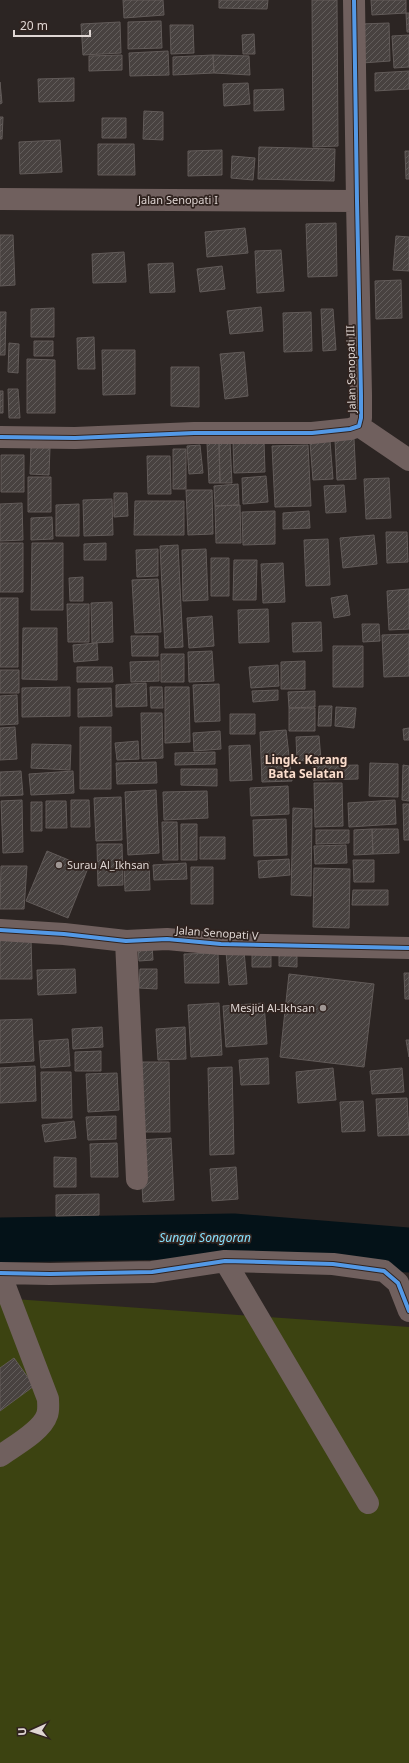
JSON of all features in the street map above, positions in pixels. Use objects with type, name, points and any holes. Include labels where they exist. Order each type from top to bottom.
[{"type":"street","name":"Jalan Senopati III","points":[[0,437],[75,438],[194,433],[312,433],[350,429],[359,426],[361,418],[361,395],[354,0]]},
{"type":"street","name":"Jalan Senopati I","points":[[0,199],[357,201]]},
{"type":"street","points":[[359,426],[409,460]]},
{"type":"street","name":"Jalan Senopati V","points":[[0,930],[64,934],[126,941],[166,939],[228,944],[409,948]]},
{"type":"street","points":[[126,941],[137,1179]]},
{"type":"street","points":[[225,1261],[368,1503]]},
{"type":"street","points":[[0,1456],[42,1426],[48,1413],[48,1399],[0,1274],[152,1272],[225,1261],[333,1264],[384,1271],[398,1283],[409,1311]]},
{"type":"green space","points":[[0,1298],[409,1327],[409,1763],[0,1763]]},
{"type":"building","points":[[123,0],[163,0],[164,15],[124,18]]},
{"type":"building","points":[[219,0],[268,0],[267,9],[219,8]]},
{"type":"building","points":[[312,0],[337,0],[338,146],[313,147]]},
{"type":"building","points":[[371,0],[406,0],[406,13],[372,15]]},
{"type":"building","points":[[406,13],[409,13],[409,32],[407,32]]},
{"type":"building","points":[[161,21],[162,48],[128,49],[128,22]]},
{"type":"building","points":[[120,22],[121,53],[83,55],[81,24]]},
{"type":"building","points":[[389,23],[390,61],[362,63],[360,24]]},
{"type":"building","points":[[170,25],[193,25],[194,53],[171,54]]},
{"type":"building","points":[[254,34],[255,54],[243,54],[242,35]]},
{"type":"building","points":[[409,35],[409,67],[394,68],[392,36]]},
{"type":"building","points":[[168,51],[169,75],[130,76],[129,53]]},
{"type":"building","points":[[122,55],[122,70],[89,71],[89,56]]},
{"type":"building","points":[[213,55],[249,56],[250,75],[214,73]]},
{"type":"building","points":[[213,55],[214,73],[173,75],[173,57]]},
{"type":"building","points":[[409,71],[409,89],[375,91],[375,73]]},
{"type":"building","points":[[74,78],[74,101],[39,102],[38,79]]},
{"type":"building","points":[[0,82],[2,103],[0,104]]},
{"type":"building","points":[[248,83],[250,104],[224,106],[223,84]]},
{"type":"building","points":[[283,89],[284,110],[254,111],[254,90]]},
{"type":"building","points":[[144,111],[163,112],[163,140],[143,139]]},
{"type":"building","points":[[0,117],[3,117],[2,139],[0,139]]},
{"type":"building","points":[[102,118],[126,118],[126,138],[102,138]]},
{"type":"building","points":[[60,140],[62,172],[20,174],[19,142]]},
{"type":"building","points":[[98,144],[134,144],[135,175],[98,175]]},
{"type":"building","points":[[259,147],[335,149],[334,181],[258,179]]},
{"type":"building","points":[[222,150],[222,175],[188,176],[188,151]]},
{"type":"building","points":[[405,151],[409,151],[409,179],[406,179]]},
{"type":"building","points":[[232,156],[255,158],[253,180],[231,178]]},
{"type":"building","points":[[336,223],[337,276],[308,277],[306,224]]},
{"type":"building","points":[[245,228],[248,253],[207,257],[205,232]]},
{"type":"building","points":[[0,235],[13,235],[15,285],[0,286]]},
{"type":"building","points":[[396,236],[409,237],[409,271],[393,270]]},
{"type":"building","points":[[281,250],[284,291],[257,293],[255,251]]},
{"type":"building","points":[[124,252],[126,282],[93,283],[92,254]]},
{"type":"building","points":[[173,263],[175,292],[150,293],[148,264]]},
{"type":"building","points":[[222,266],[225,289],[200,292],[197,269]]},
{"type":"building","points":[[401,280],[402,318],[376,319],[375,281]]},
{"type":"building","points":[[261,307],[263,331],[230,334],[227,311]]},
{"type":"building","points":[[54,308],[54,337],[31,337],[31,309]]},
{"type":"building","points":[[321,309],[333,309],[336,350],[323,351]]},
{"type":"building","points":[[0,312],[6,312],[5,355],[0,355]]},
{"type":"building","points":[[311,312],[312,351],[284,352],[283,313]]},
{"type":"building","points":[[94,337],[95,369],[78,369],[77,338]]},
{"type":"building","points":[[34,341],[53,341],[53,356],[34,356]]},
{"type":"building","points":[[9,343],[19,344],[18,373],[8,372]]},
{"type":"building","points":[[102,350],[135,350],[135,394],[103,395]]},
{"type":"building","points":[[244,352],[248,396],[225,399],[220,354]]},
{"type":"building","points":[[27,359],[55,360],[55,413],[27,413]]},
{"type":"building","points":[[171,367],[199,367],[199,407],[171,406]]},
{"type":"building","points":[[8,389],[18,389],[20,418],[9,418]]},
{"type":"building","points":[[0,391],[3,391],[3,413],[0,413]]},
{"type":"building","points":[[354,439],[356,479],[337,480],[335,440]]},
{"type":"building","points":[[264,441],[265,472],[234,473],[233,442]]},
{"type":"building","points":[[330,441],[333,479],[313,480],[310,442]]},
{"type":"building","points":[[230,442],[232,483],[220,483],[219,443]]},
{"type":"building","points":[[207,443],[219,443],[220,483],[209,483]]},
{"type":"building","points":[[200,445],[203,473],[189,474],[187,446]]},
{"type":"building","points":[[308,445],[311,506],[275,507],[272,446]]},
{"type":"building","points":[[31,446],[50,447],[49,475],[30,474]]},
{"type":"building","points":[[173,449],[186,449],[186,489],[173,489]]},
{"type":"building","points":[[1,455],[24,455],[24,492],[1,492]]},
{"type":"building","points":[[147,456],[170,456],[171,494],[148,494]]},
{"type":"building","points":[[266,476],[268,502],[243,504],[242,478]]},
{"type":"building","points":[[28,477],[51,477],[51,512],[28,512]]},
{"type":"building","points":[[389,478],[391,518],[366,519],[364,479]]},
{"type":"building","points":[[238,484],[239,505],[215,506],[214,486]]},
{"type":"building","points":[[344,485],[346,512],[326,513],[324,486]]},
{"type":"building","points":[[186,490],[212,490],[213,534],[188,535]]},
{"type":"building","points":[[114,493],[127,493],[128,516],[114,517]]},
{"type":"building","points":[[112,499],[113,535],[84,536],[83,500]]},
{"type":"building","points":[[135,501],[184,501],[184,535],[134,535]]},
{"type":"building","points":[[22,503],[23,540],[0,541],[0,504]]},
{"type":"building","points":[[79,504],[79,536],[56,536],[56,505]]},
{"type":"building","points":[[240,505],[241,543],[216,543],[215,506]]},
{"type":"building","points":[[275,511],[275,544],[243,545],[242,512]]},
{"type":"building","points":[[309,511],[310,528],[283,529],[283,513]]},
{"type":"building","points":[[52,517],[53,539],[31,540],[31,518]]},
{"type":"building","points":[[386,532],[407,532],[408,562],[387,563]]},
{"type":"building","points":[[374,535],[377,564],[343,568],[340,538]]},
{"type":"building","points":[[328,539],[330,585],[306,586],[304,540]]},
{"type":"building","points":[[0,543],[23,543],[23,592],[0,592]]},
{"type":"building","points":[[32,543],[63,543],[63,610],[31,610]]},
{"type":"building","points":[[106,543],[106,560],[84,560],[84,544]]},
{"type":"building","points":[[178,545],[183,647],[165,648],[160,546]]},
{"type":"building","points":[[158,549],[158,576],[137,577],[136,550]]},
{"type":"building","points":[[206,549],[208,600],[183,601],[182,550]]},
{"type":"building","points":[[211,558],[229,558],[229,596],[211,596]]},
{"type":"building","points":[[234,560],[257,560],[256,600],[233,600]]},
{"type":"building","points":[[283,563],[285,602],[263,603],[261,564]]},
{"type":"building","points":[[83,577],[83,601],[70,601],[69,578]]},
{"type":"building","points":[[158,579],[161,632],[135,633],[132,580]]},
{"type":"building","points":[[409,589],[409,629],[389,630],[387,591]]},
{"type":"building","points":[[347,595],[350,615],[334,618],[331,598]]},
{"type":"building","points":[[0,598],[18,598],[18,667],[0,667]]},
{"type":"building","points":[[112,602],[113,642],[92,643],[91,603]]},
{"type":"building","points":[[67,604],[89,604],[89,642],[68,642]]},
{"type":"building","points":[[268,609],[269,642],[239,643],[238,610]]},
{"type":"building","points":[[212,616],[214,646],[189,648],[187,618]]},
{"type":"building","points":[[321,622],[322,651],[293,652],[292,623]]},
{"type":"building","points":[[362,624],[379,624],[380,641],[363,642]]},
{"type":"building","points":[[23,628],[57,628],[57,680],[22,679]]},
{"type":"building","points":[[409,634],[409,676],[384,677],[382,635]]},
{"type":"building","points":[[131,636],[158,636],[158,656],[132,656]]},
{"type":"building","points":[[97,643],[98,660],[74,662],[73,645]]},
{"type":"building","points":[[333,646],[363,646],[363,687],[333,687]]},
{"type":"building","points":[[212,651],[214,681],[189,682],[188,652]]},
{"type":"building","points":[[161,654],[184,654],[184,682],[161,682]]},
{"type":"building","points":[[159,661],[159,681],[131,682],[130,662]]},
{"type":"building","points":[[305,661],[305,689],[281,689],[281,662]]},
{"type":"building","points":[[278,665],[279,686],[251,688],[249,667]]},
{"type":"building","points":[[77,667],[112,667],[113,682],[77,682]]},
{"type":"building","points":[[0,670],[19,670],[19,693],[0,693]]},
{"type":"building","points":[[146,683],[147,706],[116,707],[116,685]]},
{"type":"building","points":[[219,684],[220,721],[195,722],[193,685]]},
{"type":"building","points":[[70,687],[70,716],[22,717],[22,688]]},
{"type":"building","points":[[150,687],[162,687],[163,708],[151,708]]},
{"type":"building","points":[[165,687],[189,687],[190,742],[165,743]]},
{"type":"building","points":[[111,688],[112,716],[78,717],[78,689]]},
{"type":"building","points":[[278,690],[278,700],[253,702],[252,691]]},
{"type":"building","points":[[315,691],[315,707],[289,708],[288,692]]},
{"type":"building","points":[[17,695],[18,724],[0,725],[0,696]]},
{"type":"building","points":[[319,706],[332,706],[331,726],[318,726]]},
{"type":"building","points":[[336,707],[356,708],[354,728],[335,726]]},
{"type":"building","points":[[289,708],[315,708],[315,731],[289,731]]},
{"type":"building","points":[[141,713],[162,713],[163,758],[142,759]]},
{"type":"building","points":[[230,714],[255,714],[255,734],[230,734]]},
{"type":"building","points":[[15,727],[17,759],[0,760],[0,728]]},
{"type":"building","points":[[80,727],[111,727],[111,789],[80,789]]},
{"type":"building","points":[[409,728],[409,740],[404,740],[403,729]]},
{"type":"building","points":[[286,730],[292,781],[262,782],[260,732]]},
{"type":"building","points":[[220,731],[221,749],[194,751],[193,733]]},
{"type":"building","points":[[319,736],[321,760],[297,761],[296,737]]},
{"type":"building","points":[[138,741],[139,759],[117,760],[115,743]]},
{"type":"building","points":[[32,744],[71,745],[70,770],[31,768]]},
{"type":"building","points":[[250,745],[252,780],[230,781],[229,746]]},
{"type":"building","points":[[215,752],[215,764],[175,765],[175,753]]},
{"type":"building","points":[[156,762],[157,783],[117,784],[116,763]]},
{"type":"building","points":[[370,763],[398,764],[398,797],[369,796]]},
{"type":"building","points":[[358,765],[358,779],[313,780],[313,766]]},
{"type":"building","points":[[403,765],[409,766],[409,801],[402,800]]},
{"type":"building","points":[[181,769],[217,769],[217,786],[181,785]]},
{"type":"building","points":[[21,771],[23,795],[0,796],[0,772]]},
{"type":"building","points":[[73,771],[74,793],[31,795],[29,774]]},
{"type":"building","points":[[314,783],[342,783],[343,826],[315,827]]},
{"type":"building","points":[[288,786],[289,814],[251,816],[250,788]]},
{"type":"building","points":[[156,790],[159,853],[128,855],[125,792]]},
{"type":"building","points":[[207,791],[208,818],[164,820],[163,792]]},
{"type":"building","points":[[121,797],[122,840],[96,841],[94,798]]},
{"type":"building","points":[[22,800],[23,852],[3,853],[1,801]]},
{"type":"building","points":[[71,800],[89,800],[90,827],[71,827]]},
{"type":"building","points":[[395,800],[396,824],[349,827],[348,803]]},
{"type":"building","points":[[46,801],[66,801],[67,828],[46,828]]},
{"type":"building","points":[[31,802],[42,802],[42,831],[31,831]]},
{"type":"building","points":[[403,804],[409,804],[409,840],[404,840]]},
{"type":"building","points":[[293,808],[312,809],[311,896],[291,895]]},
{"type":"building","points":[[286,819],[287,855],[254,856],[253,820]]},
{"type":"building","points":[[162,822],[177,822],[178,860],[163,860]]},
{"type":"building","points":[[181,824],[197,824],[197,860],[181,860]]},
{"type":"building","points":[[372,829],[398,829],[399,853],[373,854]]},
{"type":"building","points":[[372,829],[373,854],[354,855],[354,830]]},
{"type":"building","points":[[316,830],[349,830],[349,843],[316,844]]},
{"type":"building","points":[[200,837],[225,837],[225,859],[200,859]]},
{"type":"building","points":[[97,844],[122,844],[123,885],[98,886]]},
{"type":"building","points":[[346,845],[347,863],[315,864],[314,846]]},
{"type":"building","points":[[47,851],[88,868],[68,918],[26,901]]},
{"type":"building","points":[[289,859],[290,875],[259,878],[258,861]]},
{"type":"building","points":[[353,860],[374,860],[374,882],[354,882]]},
{"type":"building","points":[[149,862],[150,890],[125,891],[124,863]]},
{"type":"building","points":[[186,863],[187,879],[154,880],[153,865]]},
{"type":"building","points":[[1,866],[27,866],[24,909],[0,909]]},
{"type":"building","points":[[191,867],[213,867],[213,904],[191,904]]},
{"type":"building","points":[[314,868],[350,869],[349,928],[313,927]]},
{"type":"building","points":[[353,890],[388,890],[388,905],[352,905]]},
{"type":"building","points":[[0,938],[31,938],[32,979],[0,979]]},
{"type":"building","points":[[152,945],[153,960],[139,961],[138,946]]},
{"type":"building","points":[[252,949],[271,949],[271,967],[252,967]]},
{"type":"building","points":[[244,951],[247,984],[229,985],[226,952]]},
{"type":"building","points":[[218,953],[219,983],[185,983],[184,954]]},
{"type":"building","points":[[279,953],[297,953],[297,967],[279,966]]},
{"type":"building","points":[[75,969],[76,993],[38,995],[37,970]]},
{"type":"building","points":[[140,969],[157,969],[157,989],[139,988]]},
{"type":"building","points":[[404,973],[409,973],[409,999],[405,999]]},
{"type":"building","points":[[289,974],[374,984],[364,1067],[280,1057]]},
{"type":"building","points":[[219,1003],[222,1055],[191,1057],[188,1005]]},
{"type":"building","points":[[264,1003],[267,1044],[226,1047],[223,1006]]},
{"type":"building","points":[[32,1019],[34,1061],[0,1063],[0,1020]]},
{"type":"building","points":[[102,1027],[103,1047],[73,1049],[72,1029]]},
{"type":"building","points":[[185,1027],[186,1059],[158,1060],[156,1029]]},
{"type":"building","points":[[68,1039],[70,1066],[41,1068],[39,1041]]},
{"type":"building","points":[[406,1040],[409,1040],[409,1057]]},
{"type":"building","points":[[101,1051],[101,1071],[75,1071],[75,1052]]},
{"type":"building","points":[[268,1058],[269,1084],[241,1085],[239,1060]]},
{"type":"building","points":[[139,1062],[169,1062],[170,1132],[140,1132]]},
{"type":"building","points":[[35,1066],[36,1101],[0,1103],[0,1068]]},
{"type":"building","points":[[232,1067],[234,1154],[210,1155],[208,1068]]},
{"type":"building","points":[[333,1068],[336,1100],[298,1103],[296,1072]]},
{"type":"building","points":[[402,1068],[404,1092],[372,1094],[370,1071]]},
{"type":"building","points":[[41,1072],[71,1072],[72,1118],[42,1118]]},
{"type":"building","points":[[117,1073],[119,1110],[88,1112],[86,1074]]},
{"type":"building","points":[[407,1098],[409,1135],[378,1136],[376,1099]]},
{"type":"building","points":[[363,1101],[365,1131],[342,1132],[340,1102]]},
{"type":"building","points":[[116,1116],[116,1139],[88,1140],[86,1117]]},
{"type":"building","points":[[74,1121],[76,1138],[45,1142],[42,1125]]},
{"type":"building","points":[[171,1138],[174,1200],[143,1202],[139,1140]]},
{"type":"building","points":[[117,1143],[118,1177],[91,1177],[90,1144]]},
{"type":"building","points":[[54,1157],[76,1158],[76,1187],[54,1187]]},
{"type":"building","points":[[236,1167],[238,1199],[212,1201],[210,1169]]},
{"type":"building","points":[[99,1194],[99,1215],[56,1216],[56,1195]]},
{"type":"building","points":[[14,1358],[34,1386],[0,1411],[0,1368]]},
{"type":"waterway","name":"Sungai Songoran","points":[[0,1240],[233,1236],[409,1250]]},
{"type":"cycle path","points":[[0,437],[75,438],[194,433],[312,433],[350,429],[359,426],[361,418],[361,395],[354,0]]},
{"type":"cycle path","points":[[0,930],[64,934],[126,941],[167,939],[221,944],[409,948]]},
{"type":"cycle path","points":[[0,1273],[50,1274],[152,1272],[225,1261],[333,1264],[384,1271],[398,1283],[409,1311]]},
{"type":"place","name":"Surau Al_Ikhsan","points":[[59,865]]},
{"type":"place","name":"Mesjid Al-Ikhsan","points":[[323,1008]]},
{"type":"district","name":"Lingk. Karang Bata Selatan","points":[[306,767]]}]
